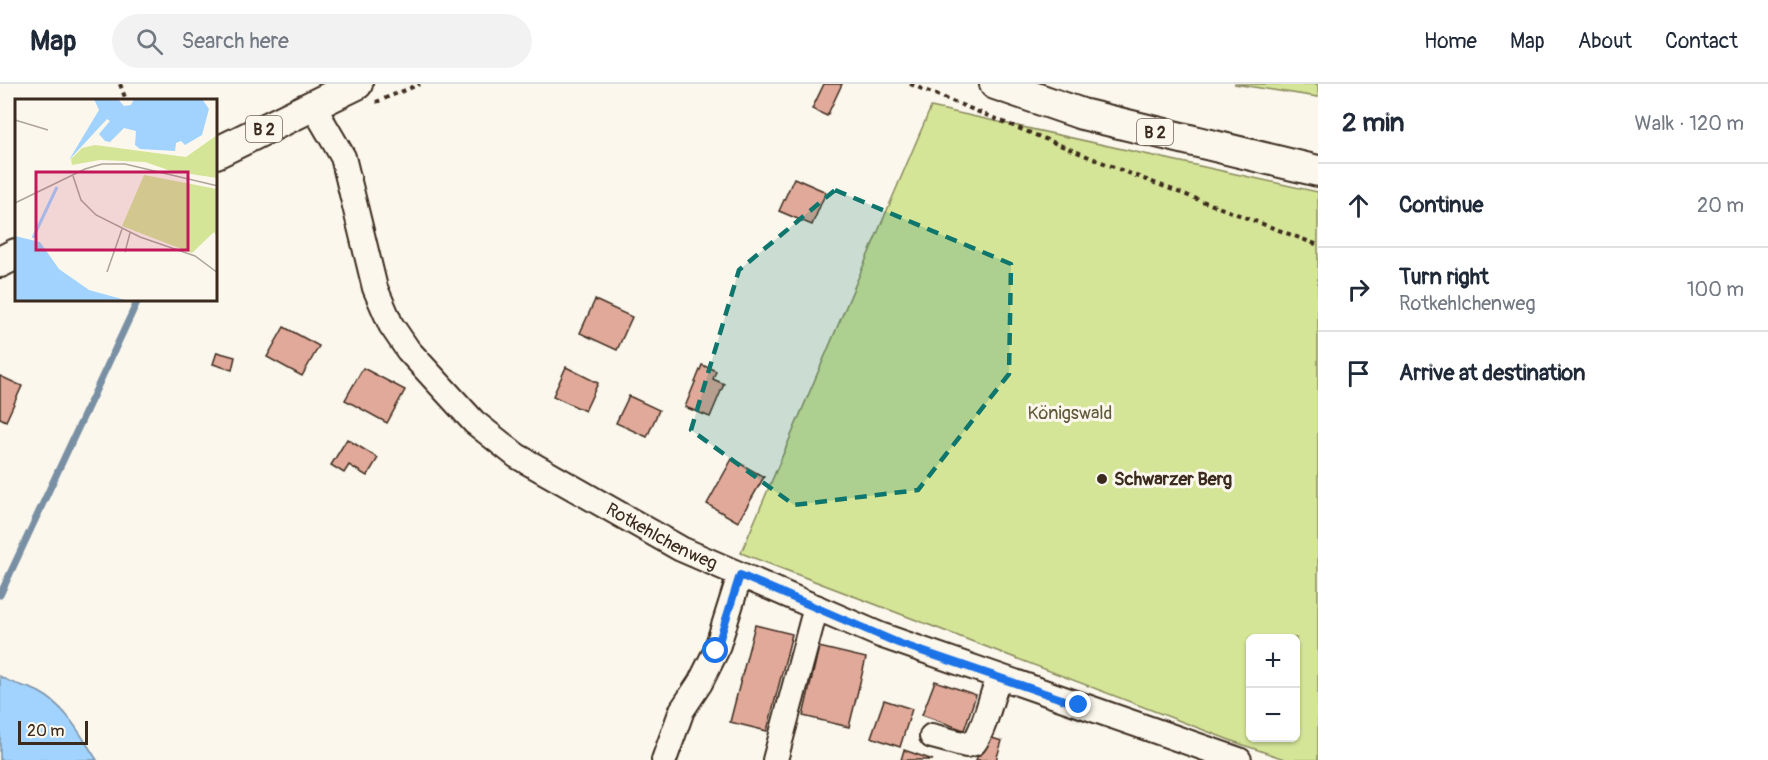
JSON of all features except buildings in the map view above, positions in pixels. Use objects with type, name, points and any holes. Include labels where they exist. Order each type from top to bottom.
[{"type":"main road","name":"B 2","points":[[218,152],[312,104],[357,84]]},
{"type":"main road","name":"B 2","points":[[995,84],[1082,114],[1318,171]]},
{"type":"main road","points":[[0,262],[15,254]]},
{"type":"street","name":"Rotkehlchenweg","points":[[312,104],[343,157],[375,288],[391,325],[408,350],[474,422],[517,456],[681,549],[898,643],[1239,760]]},
{"type":"street","points":[[663,760],[682,710],[700,683],[716,651],[740,575]]},
{"type":"street","points":[[775,760],[816,608]]},
{"type":"street","points":[[932,736],[966,745],[974,743],[980,734],[987,704],[999,678]]},
{"type":"path","points":[[120,84],[126,99]]},
{"type":"path","points":[[910,84],[1131,174],[1318,245]]},
{"type":"highlighted area","points":[[835,190],[1011,264],[1009,374],[918,490],[794,505],[691,430],[739,270]]},
{"type":"green space","points":[[1234,84],[1318,84],[1318,97]]},
{"type":"green space","name":"Königswald","points":[[931,107],[1318,192],[1318,760],[1287,760],[741,553]]},
{"type":"water","points":[[0,676],[49,698],[72,722],[97,760],[0,760]]},
{"type":"waterway","points":[[0,595],[137,302]]},
{"type":"place","name":"Schwarzer Berg","points":[[1102,479]]},
{"type":"route","points":[[716,651],[740,575],[898,643],[1079,705]]}]
